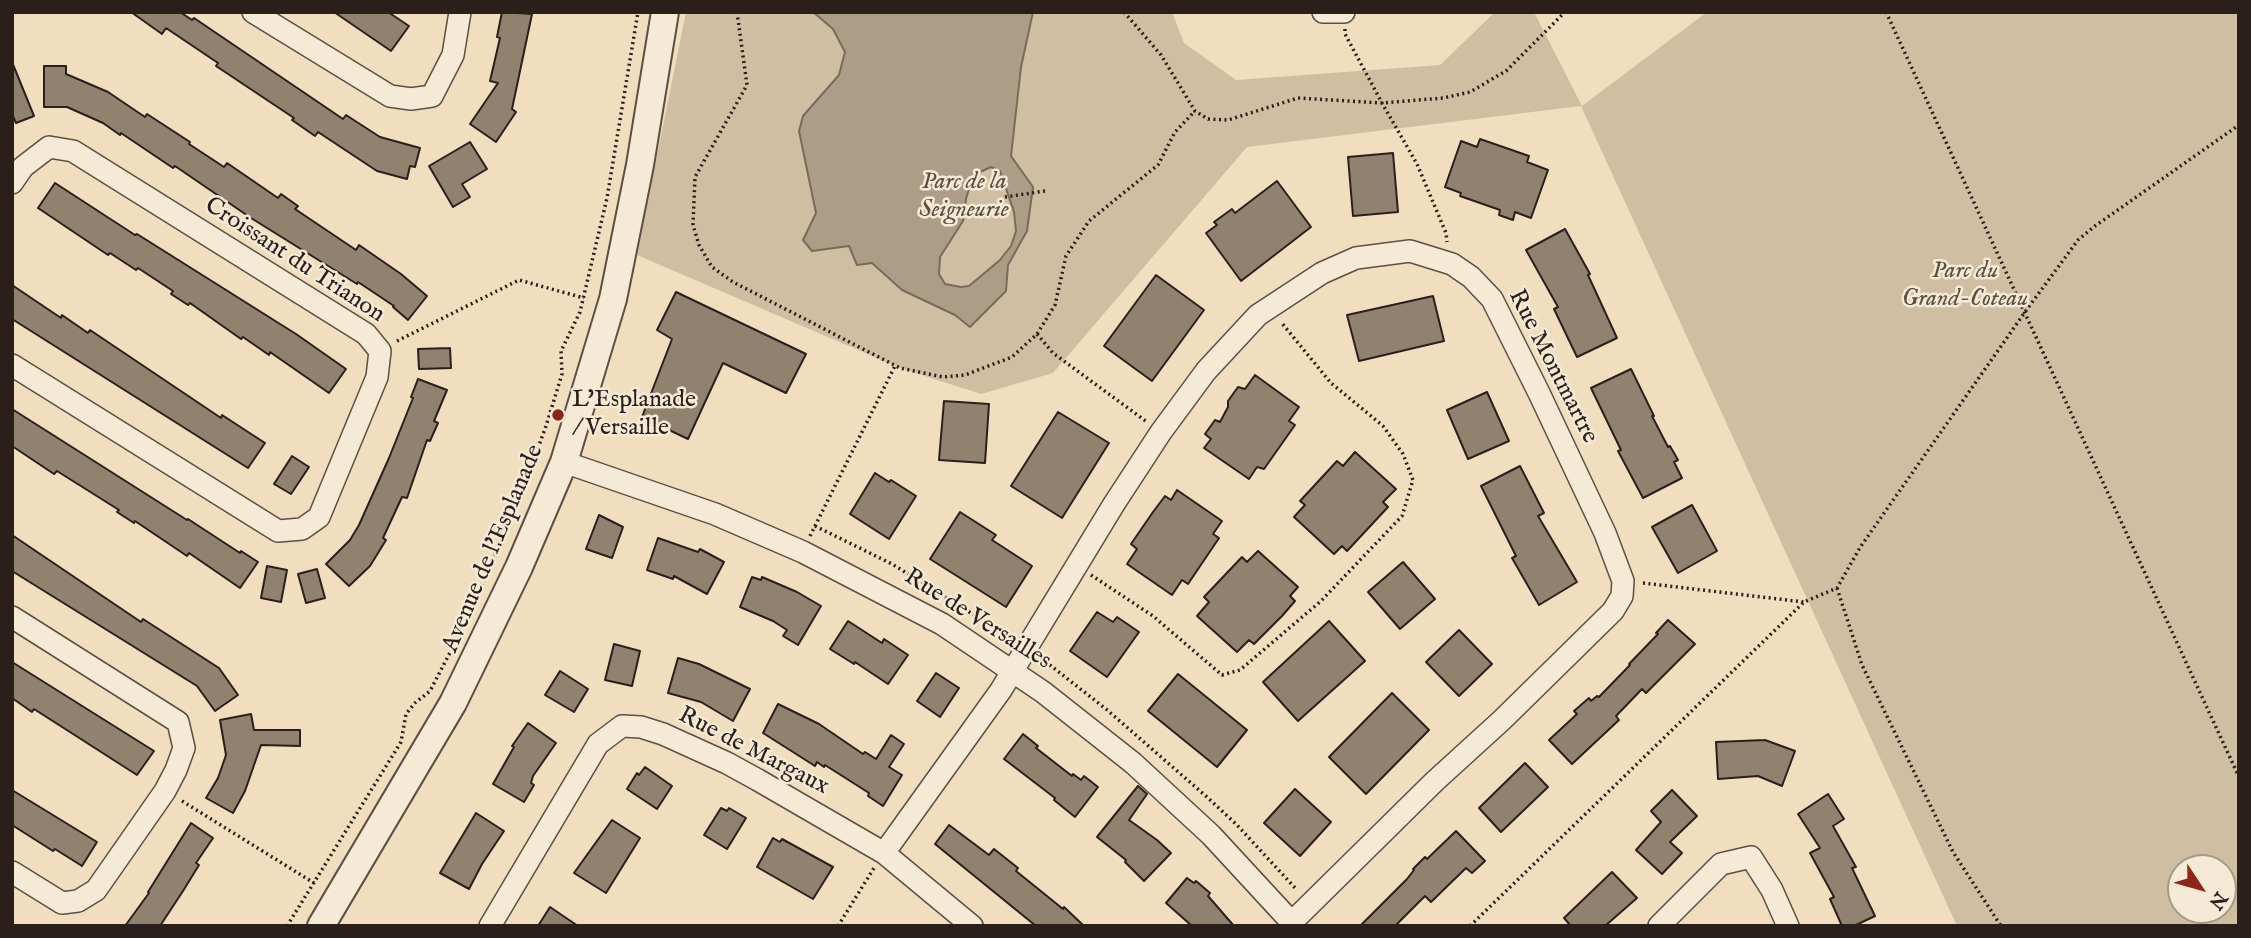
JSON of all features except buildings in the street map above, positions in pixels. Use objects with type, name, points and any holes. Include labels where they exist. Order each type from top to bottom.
[{"type":"street","points":[[253,12],[390,96],[411,99],[432,96],[453,55],[460,12]]},
{"type":"street","name":"Avenue de l'Esplanade","points":[[318,926],[453,703],[519,567],[564,461],[612,299],[640,165],[665,12]]},
{"type":"street","points":[[1323,12],[1345,17]]},
{"type":"street","name":"Croissant du Trianon","points":[[12,183],[23,167],[49,147],[73,151],[366,334],[380,351],[377,377],[319,517],[302,529],[278,531],[12,365]]},
{"type":"street","name":"Rue Montmartre","points":[[1014,671],[1076,565],[1177,409],[1206,371],[1244,329],[1269,307],[1322,273],[1356,258],[1410,251],[1452,264],[1471,277],[1492,299],[1605,533],[1623,582]]},
{"type":"street","name":"Rue de Versailles","points":[[564,461],[715,514],[803,552],[942,624],[1014,671],[1090,727],[1158,785],[1245,870],[1294,924]]},
{"type":"street","points":[[1294,924],[1613,611],[1622,596],[1623,582]]},
{"type":"street","points":[[12,617],[178,722],[184,748],[165,791],[96,890],[78,901],[61,903],[12,872]]},
{"type":"street","points":[[884,853],[1014,671]]},
{"type":"street","name":"Rue de Margaux","points":[[490,926],[598,744],[622,726],[641,727],[663,734],[727,763],[884,853],[972,926]]},
{"type":"street","points":[[1659,926],[1721,864],[1751,857],[1772,890],[1788,926]]},
{"type":"path","name":"Avenue de l'Esplanade","points":[[468,616],[517,506],[562,374],[561,351],[584,298],[607,198],[638,12]]},
{"type":"path","points":[[737,12],[747,85],[695,177],[694,225],[699,245],[712,267],[733,282],[895,366],[943,377],[965,375],[1012,357],[1037,334],[1055,305],[1066,256],[1088,220],[1158,165],[1175,132],[1195,111]]},
{"type":"path","points":[[1124,12],[1161,55],[1195,111],[1208,119],[1228,120],[1298,98],[1382,103],[1443,98],[1470,92],[1506,71],[1565,12]]},
{"type":"path","points":[[1886,12],[2239,777]]},
{"type":"path","points":[[1345,17],[1345,34],[1417,164],[1446,233],[1447,243]]},
{"type":"path","points":[[1470,926],[1804,602],[1837,588],[1861,546],[2078,240],[2239,125]]},
{"type":"path","points":[[1004,197],[1045,191]]},
{"type":"path","points":[[388,346],[512,281],[519,280],[584,298]]},
{"type":"path","points":[[1076,565],[1153,616],[1222,675],[1240,670],[1321,601],[1402,516],[1413,480],[1403,454],[1383,426],[1331,383],[1269,307]]},
{"type":"path","points":[[1037,334],[1053,353],[1147,423]]},
{"type":"path","points":[[810,538],[895,366]]},
{"type":"path","points":[[815,526],[891,564],[1007,635]]},
{"type":"path","points":[[1623,582],[1804,602]]},
{"type":"path","points":[[1837,588],[1862,665],[1953,852],[2001,926]]},
{"type":"path","name":"Avenue de l'Esplanade","points":[[287,926],[401,742],[406,714],[430,691],[457,638]]},
{"type":"path","points":[[1043,660],[1106,709],[1193,784],[1237,825],[1294,887]]},
{"type":"path","points":[[174,796],[314,883]]},
{"type":"path","points":[[838,926],[884,853]]},
{"type":"green space","name":"Parc du Grand-Coteau","points":[[686,12],[1172,12],[1184,43],[1236,80],[1440,65],[1495,12],[1534,12],[1582,106],[1707,12],[2239,12],[2239,926],[1957,926],[1581,106],[1247,147],[1053,373],[981,394],[900,368],[637,255]]},
{"type":"shaded area","points":[[813,12],[1033,12],[1021,67],[1011,156],[1033,187],[1027,231],[1008,265],[1006,291],[970,327],[955,315],[902,290],[872,263],[857,265],[849,246],[812,251],[803,240],[816,213],[799,131],[803,116],[839,75],[845,52],[833,29]],"holes":[[[991,167],[1000,171],[1014,212],[1016,231],[1011,246],[1000,260],[969,286],[945,284],[939,274],[940,257],[963,221],[971,182],[980,172]]]},
{"type":"place","name":"L'Esplanade / Versaille","points":[[558,415]]},
{"type":"park label","name":"Parc de la Seigneurie","points":[[964,197]]}]
